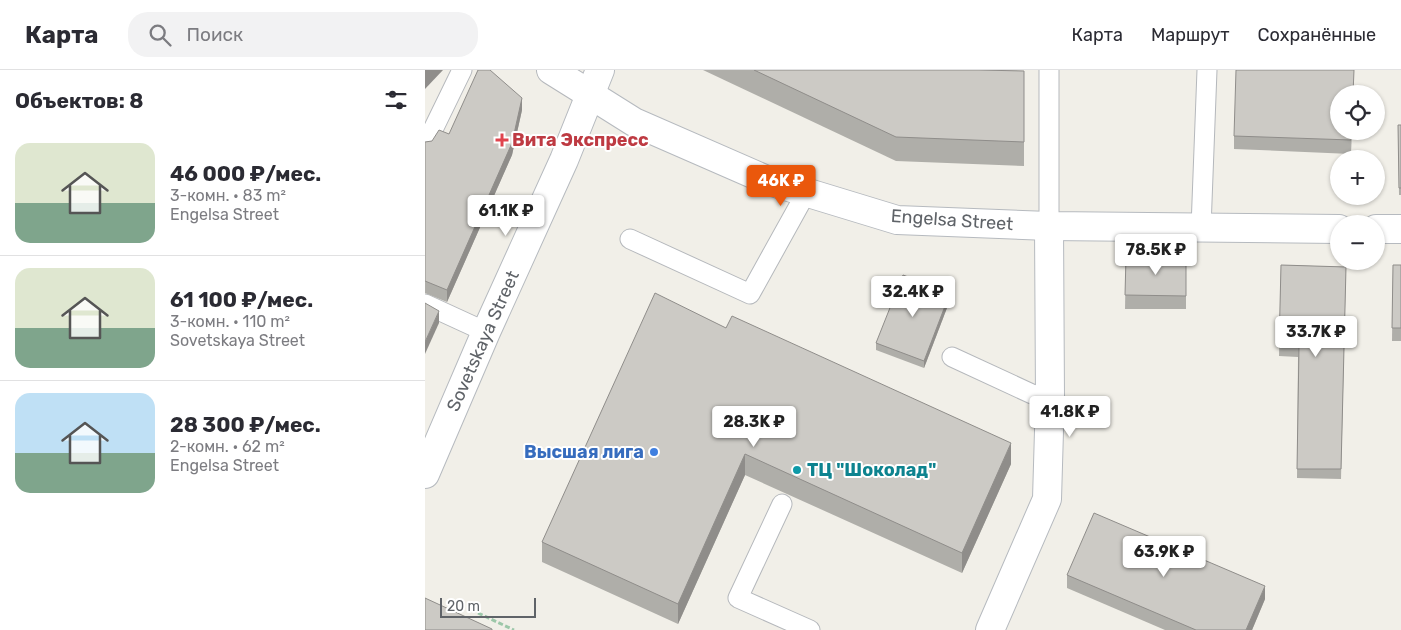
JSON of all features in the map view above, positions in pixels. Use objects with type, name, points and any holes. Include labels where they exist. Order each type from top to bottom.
[{"type":"main road","name":"Engelsa Street","points":[[551,70],[595,82],[634,122],[769,181],[897,220],[1049,226],[1330,229]]},
{"type":"main road","name":"Sovetskaya Street","points":[[425,474],[486,332],[564,160],[595,82]]},
{"type":"main road","points":[[990,630],[1047,499],[1050,397],[1049,226]]},
{"type":"main road","points":[[1385,229],[1401,229]]},
{"type":"lane","points":[[426,144],[462,70]]},
{"type":"lane","points":[[1049,70],[1049,226]]},
{"type":"lane","points":[[1201,228],[1207,70]]},
{"type":"lane","points":[[630,239],[750,294],[806,192]]},
{"type":"lane","points":[[425,304],[486,332]]},
{"type":"lane","points":[[952,357],[1032,394],[1050,397]]},
{"type":"lane","points":[[781,504],[739,598],[810,630]]},
{"type":"path","points":[[478,613],[513,630]]},
{"type":"building","points":[[478,70],[490,70],[522,98],[512,143],[447,290],[425,281],[425,142],[432,141],[439,130],[449,134]]},
{"type":"building","points":[[754,70],[1024,71],[1024,142],[896,137]]},
{"type":"building","points":[[1236,70],[1354,70],[1353,85],[1330,85],[1330,139],[1234,136]]},
{"type":"building","points":[[1398,125],[1401,125],[1401,188],[1399,188]]},
{"type":"building","points":[[1126,257],[1186,257],[1186,296],[1125,295]]},
{"type":"building","points":[[1281,265],[1330,267],[1330,270],[1346,270],[1341,469],[1297,469],[1299,347],[1279,347]]},
{"type":"building","points":[[1393,265],[1401,265],[1401,328],[1392,328]]},
{"type":"building","points":[[903,275],[950,293],[924,361],[876,343]]},
{"type":"building","name":"ТЦ \"Шоколад\"","points":[[655,293],[726,328],[732,316],[1011,443],[962,553],[745,454],[678,604],[542,542]]},
{"type":"building","points":[[425,303],[439,311],[425,342]]},
{"type":"building","points":[[1094,513],[1265,586],[1246,630],[1196,630],[1067,575]]},
{"type":"building","points":[[425,598],[492,629],[492,630],[425,630]]},
{"type":"place","name":"Вита Экспресс","points":[[502,140]]},
{"type":"place","name":"Высшая лига","points":[[654,452]]},
{"type":"place","name":"ТЦ \"Шоколад\"","points":[[797,470]]}]
